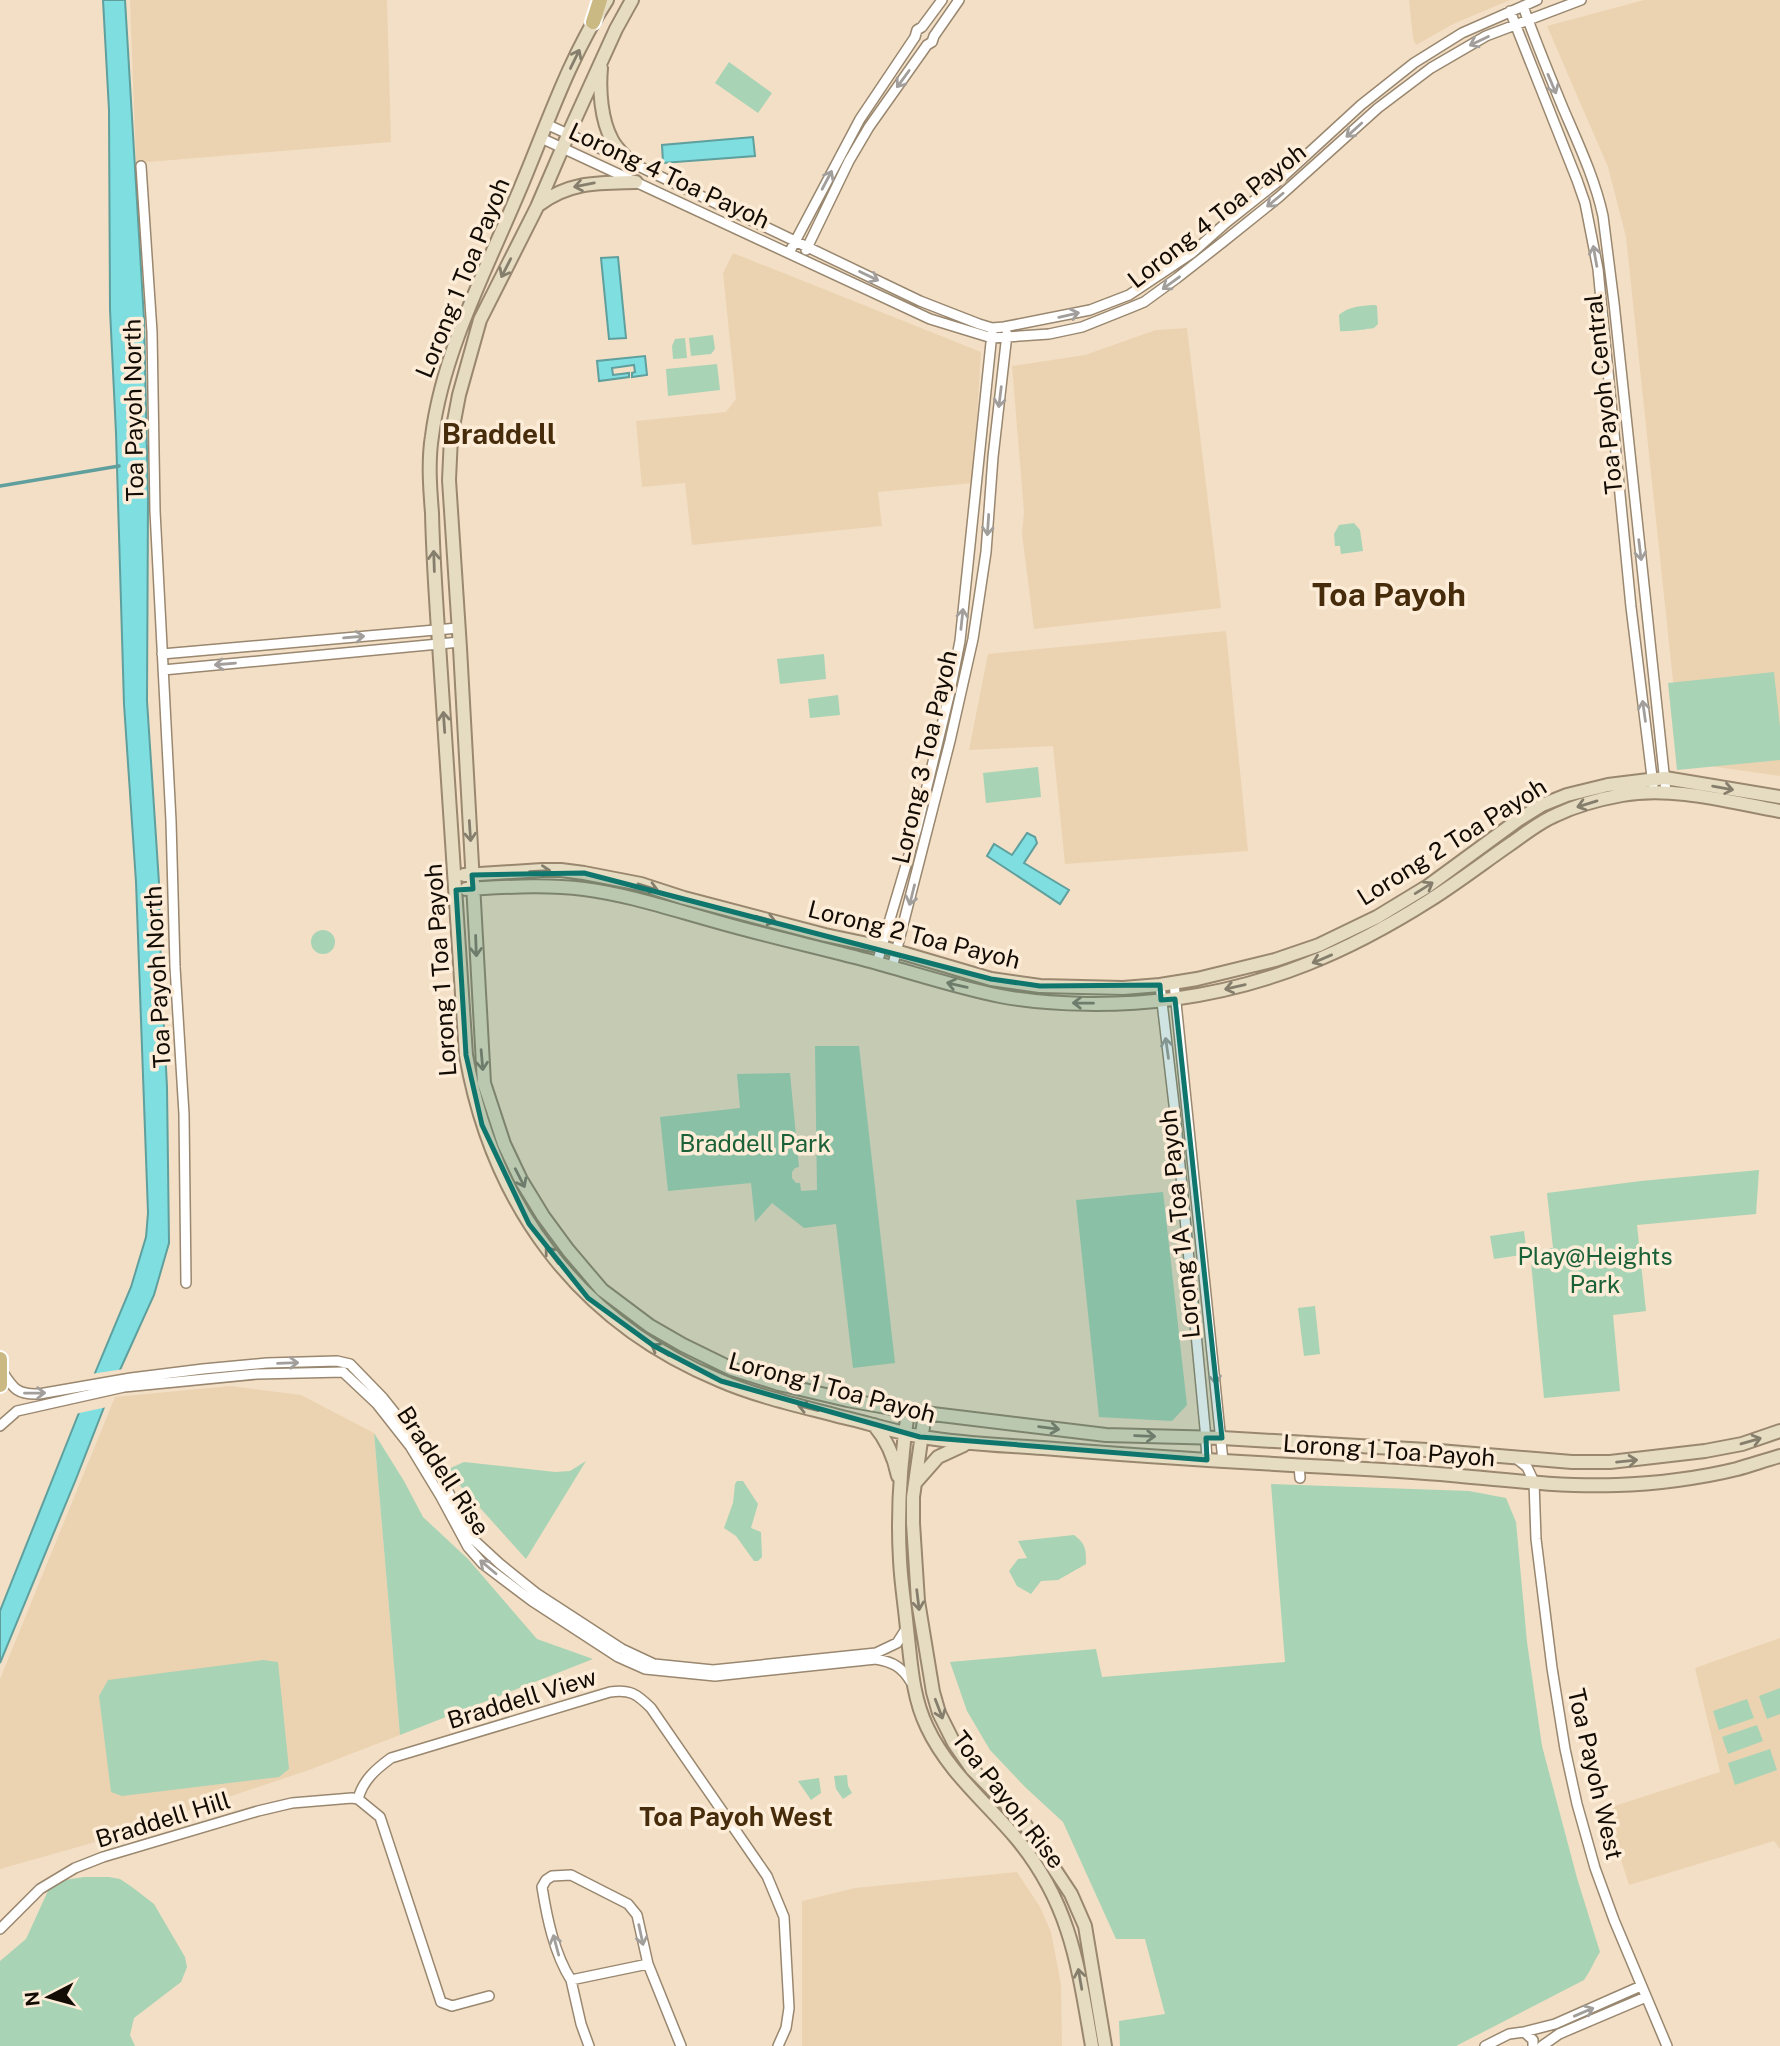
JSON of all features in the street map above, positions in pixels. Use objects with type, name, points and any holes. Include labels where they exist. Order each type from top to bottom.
[{"type":"main road","points":[[593,22],[600,0]]},
{"type":"main road","name":"Lorong 1 Toa Payoh","points":[[607,0],[593,22],[560,90],[464,321],[449,359],[431,438],[430,478],[438,629],[466,1055],[482,1125],[500,1173],[529,1224],[552,1256],[588,1298],[631,1331],[684,1364],[759,1394],[920,1437],[1105,1454],[1223,1461],[1299,1472],[1401,1471],[1573,1485],[1659,1482],[1733,1470],[1780,1456]]},
{"type":"main road","name":"Lorong 1 Toa Payoh","points":[[632,0],[568,134],[537,207],[480,320],[459,395],[451,436],[449,480],[484,1083],[504,1144],[521,1180],[568,1250],[602,1290],[682,1345],[732,1368],[779,1384],[908,1411],[1106,1435],[1222,1438],[1572,1462],[1610,1462],[1705,1451],[1742,1444],[1780,1432]]},
{"type":"main road","points":[[602,61],[600,83],[605,120],[612,141],[630,162]]},
{"type":"main road","points":[[537,207],[554,194],[576,186],[636,182]]},
{"type":"main road","name":"Lorong 2 Toa Payoh","points":[[455,876],[561,870],[584,873],[641,884],[825,935],[882,947],[991,979],[1023,984],[1123,988],[1174,983],[1266,962],[1319,945],[1377,917],[1428,886],[1542,805],[1587,789],[1608,785],[1660,785],[1780,797]]},
{"type":"main road","name":"Lorong 2 Toa Payoh","points":[[456,890],[538,885],[603,891],[944,982],[1022,999],[1089,1003],[1161,1000],[1242,986],[1294,971],[1325,958],[1424,904],[1532,828],[1555,815],[1594,801],[1660,785],[1780,811]]},
{"type":"main road","points":[[529,1224],[537,1215],[543,1216]]},
{"type":"main road","points":[[0,1359],[0,1385]]},
{"type":"main road","name":"Toa Payoh Rise","points":[[908,1411],[901,1490],[900,1557],[913,1685],[919,1707],[927,1728],[946,1760],[1017,1839],[1035,1863],[1056,1900],[1067,1926],[1077,1964],[1092,2046]]},
{"type":"main road","name":"Toa Payoh Rise","points":[[925,1413],[920,1437],[913,1523],[918,1601],[929,1676],[939,1713],[954,1743],[972,1769],[1022,1820],[1071,1894],[1085,1926],[1105,2046]]},
{"type":"main road","points":[[874,1425],[893,1455],[901,1490]]},
{"type":"main road","points":[[915,1484],[939,1457],[967,1443]]},
{"type":"main road","points":[[1572,1462],[1567,1474],[1573,1485]]},
{"type":"street","points":[[789,253],[860,119],[917,30],[942,0]]},
{"type":"street","points":[[802,259],[862,138],[959,0]]},
{"type":"street","name":"Lorong 4 Toa Payoh","points":[[546,124],[992,333],[1006,327],[1090,310],[1129,295],[1192,253],[1414,63],[1462,33],[1537,0]]},
{"type":"street","name":"Lorong 4 Toa Payoh","points":[[541,138],[907,309],[1007,337],[1049,334],[1082,327],[1144,302],[1279,197],[1395,94],[1452,55],[1486,36],[1581,0]]},
{"type":"street","name":"Toa Payoh Central","points":[[1523,6],[1581,150],[1603,216],[1614,303],[1660,785]]},
{"type":"street","name":"Toa Payoh Central","points":[[1510,11],[1572,164],[1591,230],[1598,269],[1629,595],[1660,785]]},
{"type":"street","points":[[922,27],[930,28],[934,36]]},
{"type":"street","points":[[915,37],[919,44],[927,45]]},
{"type":"street","name":"Toa Payoh North","points":[[141,166],[152,332],[155,510],[184,1128],[186,1283]]},
{"type":"street","name":"Lorong 3 Toa Payoh","points":[[892,968],[898,953],[973,639],[986,552],[1006,327]]},
{"type":"street","name":"Lorong 3 Toa Payoh","points":[[877,963],[917,828],[960,640],[992,333]]},
{"type":"street","points":[[970,550],[986,552]]},
{"type":"street","points":[[162,654],[458,628]]},
{"type":"street","points":[[163,670],[460,642]]},
{"type":"street","name":"Lorong 1A Toa Payoh","points":[[1174,983],[1223,1461]]},
{"type":"street","name":"Lorong 1A Toa Payoh","points":[[1160,985],[1207,1460]]},
{"type":"street","points":[[1174,1107],[1187,1105]]},
{"type":"street","name":"Braddell Rise","points":[[0,1426],[17,1411],[80,1392],[124,1383],[267,1363],[337,1361],[350,1364],[383,1398],[414,1437],[439,1475],[475,1541],[485,1552],[536,1593],[622,1649],[654,1664],[715,1676],[876,1659],[891,1661],[904,1671],[913,1685]]},
{"type":"street","name":"Braddell Rise","points":[[1,1369],[17,1391],[26,1395],[80,1392]]},
{"type":"street","points":[[1515,1458],[1527,1467],[1534,1482]]},
{"type":"street","points":[[1517,1481],[1529,1490],[1533,1499]]},
{"type":"street","name":"Toa Payoh West","points":[[1534,1482],[1536,1539],[1565,1749],[1577,1804],[1595,1868],[1614,1920],[1667,2046]]},
{"type":"street","name":"Braddell Rise","points":[[697,1672],[876,1653],[897,1643],[907,1627]]},
{"type":"street","name":"Braddell View","points":[[358,1799],[362,1786],[374,1771],[391,1758],[610,1692],[630,1692],[651,1707],[767,1876],[780,1904],[784,1917],[789,2008],[786,2028],[778,2046]]},
{"type":"street","name":"Braddell Hill","points":[[0,1929],[40,1889],[75,1868],[103,1857],[274,1806],[324,1799],[358,1799]]},
{"type":"street","points":[[358,1799],[373,1809],[383,1824],[441,2002],[452,2006],[489,1996]]},
{"type":"street","points":[[589,2046],[571,1980],[562,1966],[545,1907],[542,1886],[546,1880],[561,1874],[571,1875],[628,1904],[637,1914],[648,1964],[681,2046]]},
{"type":"street","points":[[571,1980],[648,1964]]},
{"type":"street","points":[[1485,2046],[1509,2034],[1555,2024],[1641,1986]]},
{"type":"street","points":[[1542,2046],[1559,2034],[1646,1997]]},
{"type":"street","points":[[1524,2032],[1533,2040],[1533,2046]]},
{"type":"highlighted area","points":[[584,873],[991,979],[1040,986],[1160,985],[1161,1000],[1175,999],[1222,1438],[1206,1438],[1207,1460],[920,1437],[721,1381],[654,1346],[588,1298],[529,1224],[482,1125],[466,1055],[456,890],[473,889],[472,875]]},
{"type":"shaded area","points":[[130,0],[387,0],[391,142],[136,163]]},
{"type":"shaded area","points":[[1409,0],[1510,0],[1453,24],[1416,45]]},
{"type":"shaded area","points":[[1644,0],[1780,0],[1780,776],[1696,764],[1680,747],[1626,237],[1608,167],[1547,26]]},
{"type":"shaded area","points":[[733,253],[981,352],[973,483],[878,492],[882,526],[692,545],[685,483],[642,487],[636,421],[726,412],[736,399],[723,273]]},
{"type":"shaded area","points":[[1187,328],[1221,608],[1034,629],[1022,534],[1024,512],[1012,366],[1085,355],[1156,330]]},
{"type":"shaded area","points":[[1226,631],[1248,851],[1065,864],[1053,746],[969,750],[988,654]]},
{"type":"shaded area","points":[[230,1386],[301,1395],[374,1433],[400,1735],[309,1770],[92,1843],[0,1869],[0,1679],[115,1397]]},
{"type":"shaded area","points":[[1780,1638],[1780,1849],[1774,1841],[1629,1885],[1605,1809],[1720,1772],[1695,1668]]},
{"type":"shaded area","points":[[1017,1872],[1040,1907],[1051,1932],[1061,1984],[1062,2046],[802,2046],[802,1901],[855,1888]]},
{"type":"green space","points":[[729,62],[772,93],[758,113],[715,83]]},
{"type":"green space","points":[[1375,305],[1378,324],[1374,328],[1340,331],[1339,315],[1343,312],[1355,307]]},
{"type":"green space","points":[[713,335],[715,349],[711,354],[691,356],[689,338]]},
{"type":"green space","points":[[685,338],[687,358],[673,359],[672,346],[675,339]]},
{"type":"green space","points":[[717,364],[720,390],[668,396],[666,369]]},
{"type":"green space","points":[[1354,523],[1360,530],[1363,551],[1341,554],[1340,546],[1335,546],[1334,534],[1339,525]]},
{"type":"green space","points":[[824,654],[826,679],[780,684],[777,659]]},
{"type":"green space","points":[[1774,672],[1780,727],[1780,760],[1677,770],[1668,683]]},
{"type":"green space","points":[[838,695],[840,715],[810,718],[808,699]]},
{"type":"green space","points":[[1038,767],[1041,797],[986,803],[983,773]]},
{"type":"green space","points":[[323,930],[334,937],[335,942],[328,953],[323,954],[312,947],[311,942],[318,931]]},
{"type":"green space","name":"Braddell Park","points":[[815,1046],[859,1046],[895,1363],[853,1368],[836,1224],[804,1228],[772,1203],[755,1222],[751,1183],[668,1191],[660,1117],[740,1108],[737,1074],[790,1073],[799,1167],[792,1172],[792,1178],[796,1183],[800,1183],[801,1191],[817,1190]]},
{"type":"green space","name":"Play@Heights Park","points":[[1759,1170],[1756,1214],[1637,1225],[1646,1311],[1613,1315],[1620,1391],[1544,1398],[1530,1252],[1553,1248],[1547,1193]]},
{"type":"green space","points":[[1163,1192],[1187,1405],[1172,1421],[1099,1417],[1076,1200]]},
{"type":"green space","points":[[1524,1231],[1527,1254],[1494,1259],[1490,1236]]},
{"type":"green space","points":[[1315,1306],[1320,1354],[1304,1356],[1298,1308]]},
{"type":"green space","points":[[374,1433],[423,1517],[468,1559],[537,1639],[593,1659],[400,1735]]},
{"type":"green space","points":[[586,1461],[526,1559],[446,1470],[464,1462],[555,1472],[570,1471]]},
{"type":"green space","points":[[737,1481],[743,1481],[758,1504],[751,1528],[761,1532],[762,1557],[758,1561],[754,1561],[736,1536],[724,1528]]},
{"type":"green space","points":[[1271,1484],[1469,1491],[1506,1498],[1516,1522],[1527,1642],[1542,1746],[1600,1952],[1584,1980],[1456,2046],[1120,2046],[1119,2021],[1165,2014],[1145,1939],[1116,1939],[1063,1822],[990,1750],[967,1711],[950,1662],[1096,1649],[1102,1677],[1285,1662]]},
{"type":"green space","points":[[1074,1535],[1084,1547],[1086,1564],[1058,1580],[1041,1581],[1031,1594],[1017,1586],[1009,1571],[1018,1559],[1027,1558],[1018,1541]]},
{"type":"green space","points":[[263,1660],[278,1662],[289,1769],[279,1777],[122,1796],[111,1792],[99,1696],[108,1680]]},
{"type":"green space","points":[[1780,1688],[1780,1714],[1767,1719],[1759,1696]]},
{"type":"green space","points":[[1747,1699],[1754,1718],[1719,1730],[1713,1711]]},
{"type":"green space","points":[[1757,1725],[1763,1741],[1728,1754],[1722,1737]]},
{"type":"green space","points":[[1770,1749],[1777,1770],[1735,1785],[1728,1763]]},
{"type":"green space","points":[[847,1775],[852,1793],[843,1799],[836,1789],[834,1776]]},
{"type":"green space","points":[[819,1778],[821,1793],[811,1800],[798,1781]]},
{"type":"green space","points":[[84,1877],[120,1879],[154,1904],[185,1957],[187,1967],[181,1982],[134,2018],[130,2035],[135,2046],[0,2046],[0,1961],[26,1939],[52,1882]]},
{"type":"water","points":[[103,0],[125,0],[144,319],[148,498],[147,701],[159,883],[167,1087],[169,1243],[154,1295],[110,1392],[0,1663],[0,1611],[131,1287],[146,1237],[148,1213],[136,882],[124,704],[110,310],[109,110]]},
{"type":"water","points":[[753,137],[755,156],[663,163],[662,145]]},
{"type":"water","points":[[618,257],[626,338],[609,339],[601,258]]},
{"type":"water","points":[[645,356],[647,375],[632,377],[635,372],[634,365],[612,368],[613,375],[629,373],[629,377],[599,381],[597,361]]},
{"type":"water","points":[[1027,833],[1035,837],[1037,843],[1024,863],[1069,890],[1060,904],[987,856],[994,844],[1012,855]]},
{"type":"pier","points":[[124,1369],[107,1407],[75,1414],[91,1374]]},
{"type":"waterway","points":[[0,486],[119,466]]},
{"type":"district","name":"Braddell","points":[[499,434]]},
{"type":"district","name":"Toa Payoh","points":[[1389,595]]},
{"type":"district","name":"Toa Payoh West","points":[[736,1817]]}]
